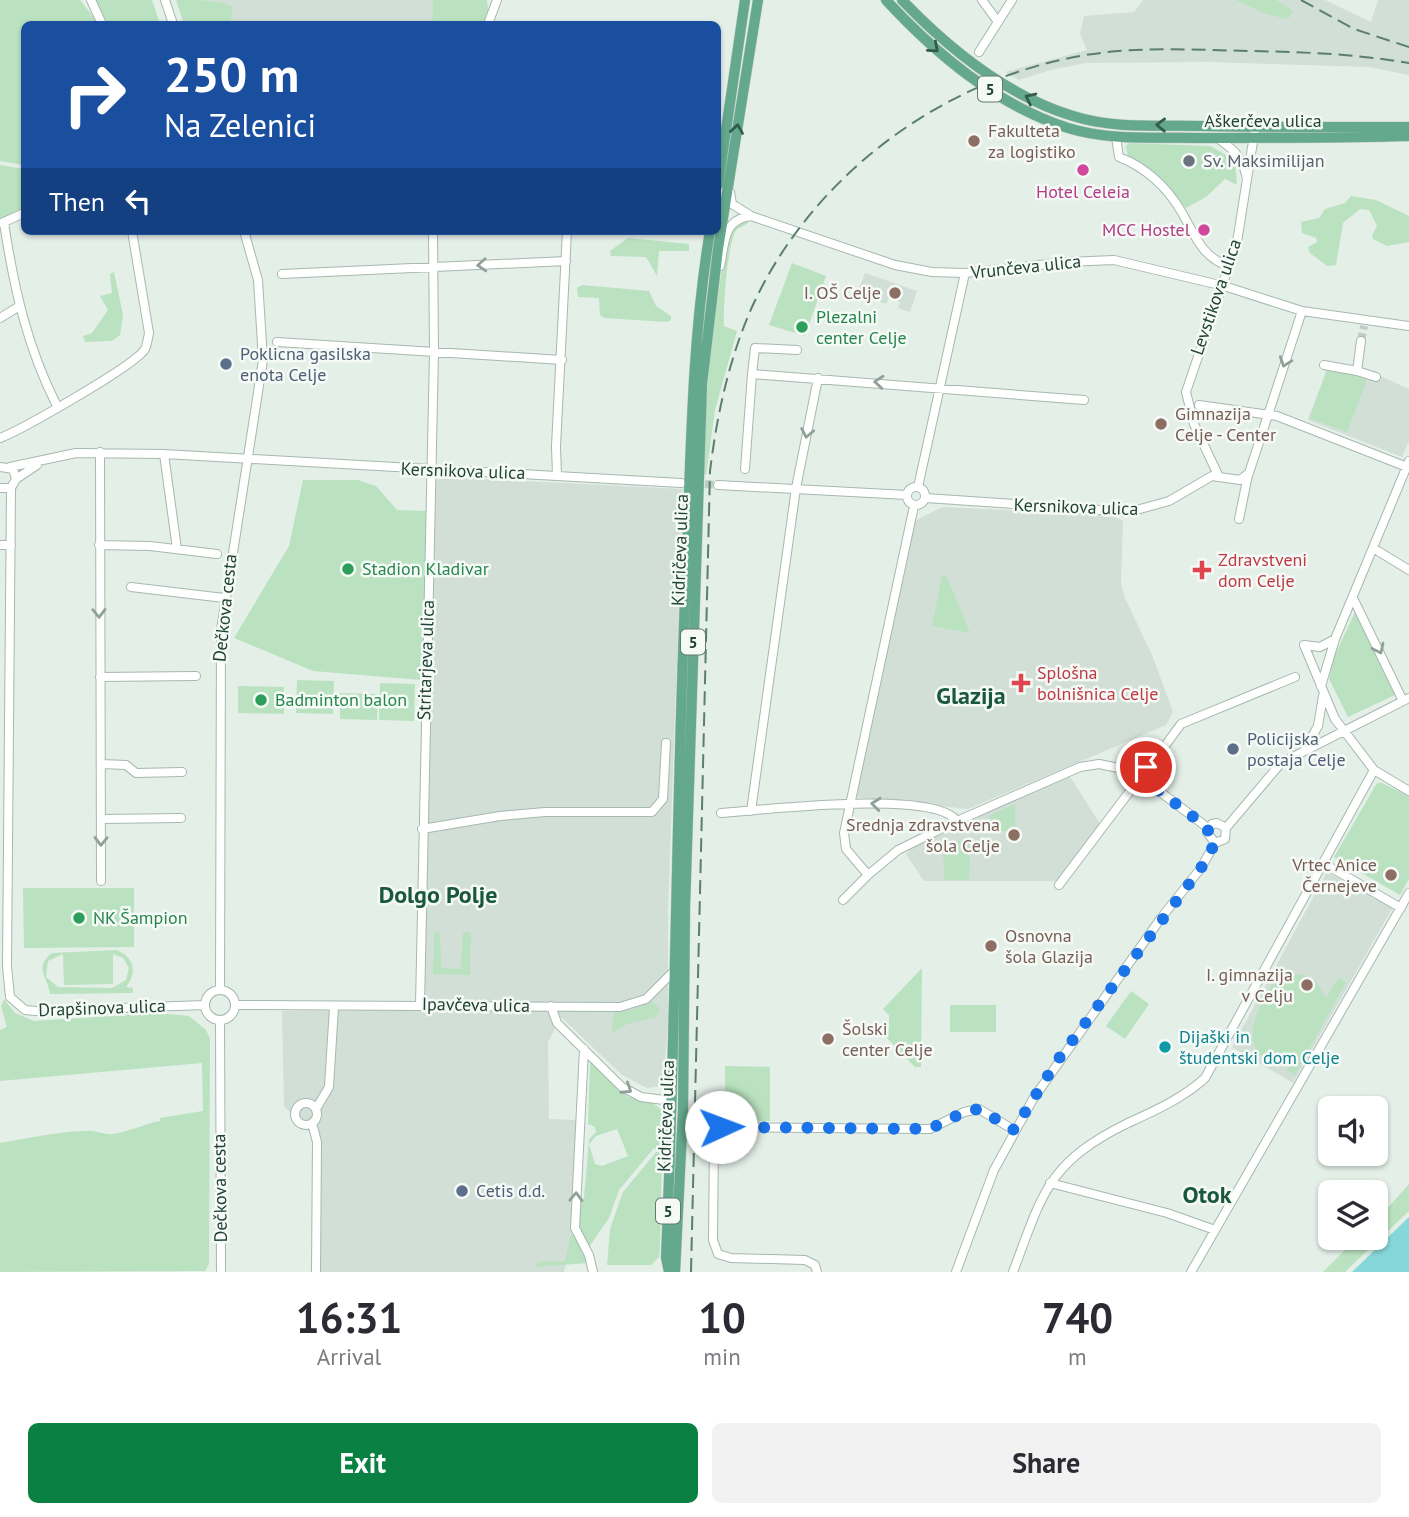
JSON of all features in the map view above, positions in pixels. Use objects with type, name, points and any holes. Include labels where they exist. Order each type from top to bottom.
[{"type":"main road","points":[[721,164],[745,0]]},
{"type":"main road","name":"Kidričeva ulica","points":[[721,234],[758,0]]},
{"type":"main road","name":"5","points":[[886,0],[941,54],[1004,99],[1068,128],[1116,136]]},
{"type":"main road","name":"Aškerčeva ulica","points":[[902,0],[960,54],[1012,89],[1071,116],[1118,125],[1255,134],[1409,136]]},
{"type":"main road","name":"Aškerčeva ulica","points":[[1116,136],[1217,138],[1409,127]]},
{"type":"main road","name":"Kidričeva ulica","points":[[669,1272],[666,1257],[689,455],[710,235]]},
{"type":"main road","name":"Kidričeva ulica","points":[[675,1272],[683,1111],[685,908],[698,456],[713,286],[721,235]]},
{"type":"street","points":[[91,0],[101,21]]},
{"type":"street","points":[[164,0],[172,21]]},
{"type":"street","points":[[489,21],[497,0]]},
{"type":"street","points":[[982,0],[998,22]]},
{"type":"street","points":[[979,52],[1012,0]]},
{"type":"street","name":"Levstikova ulica","points":[[1219,477],[1187,405],[1188,381],[1230,267],[1255,134]]},
{"type":"street","points":[[1116,136],[1119,157],[1156,179],[1180,209],[1202,251],[1230,267]]},
{"type":"street","points":[[1217,138],[1236,150],[1242,160],[1247,184]]},
{"type":"street","points":[[732,163],[730,200],[737,208],[751,216]]},
{"type":"street","points":[[21,214],[2,223],[18,307],[40,373],[57,407]]},
{"type":"street","points":[[713,286],[729,225],[738,218],[751,216]]},
{"type":"street","name":"Vrunčeva ulica","points":[[751,216],[895,265],[965,274],[1089,260],[1114,260],[1224,286],[1302,311],[1365,323],[1409,326]]},
{"type":"street","points":[[0,439],[22,430],[124,367],[145,349],[149,333],[133,235]]},
{"type":"street","name":"Dečkova cesta","points":[[220,990],[219,675],[224,598],[261,377],[263,330],[258,280],[245,235]]},
{"type":"street","name":"Stritarjeva ulica","points":[[420,1005],[432,470],[433,235]]},
{"type":"street","points":[[557,475],[556,446],[567,235]]},
{"type":"street","points":[[282,274],[566,261]]},
{"type":"street","points":[[918,487],[965,274]]},
{"type":"street","points":[[0,318],[18,307]]},
{"type":"street","points":[[1239,519],[1239,506],[1302,311]]},
{"type":"street","points":[[1357,371],[1361,341]]},
{"type":"street","points":[[277,342],[562,360]]},
{"type":"street","points":[[745,469],[755,348],[797,350]]},
{"type":"street","points":[[1324,365],[1376,377]]},
{"type":"street","points":[[752,374],[1083,400]]},
{"type":"street","points":[[751,811],[796,488],[818,378]]},
{"type":"street","points":[[1199,405],[1268,414],[1408,464],[1335,639],[1322,690],[1318,726],[1304,750]]},
{"type":"street","name":"Kersnikova ulica","points":[[41,462],[76,453],[164,454],[681,483]]},
{"type":"street","points":[[100,453],[101,881]]},
{"type":"street","points":[[164,454],[177,549]]},
{"type":"street","points":[[5,467],[41,462]]},
{"type":"street","points":[[0,488],[11,488],[16,479],[41,462]]},
{"type":"street","points":[[5,467],[16,479]]},
{"type":"street","name":"Kersnikova ulica","points":[[926,498],[1129,512],[1169,501],[1203,479],[1219,477],[1240,480],[1249,473]]},
{"type":"street","points":[[718,485],[907,495]]},
{"type":"street","points":[[907,495],[910,490],[918,487]]},
{"type":"street","points":[[914,506],[922,504],[926,498],[925,492],[918,487]]},
{"type":"street","name":"Drapšinova ulica","points":[[11,488],[5,622],[4,967],[10,997],[25,1010],[205,1005]]},
{"type":"street","points":[[868,876],[851,856],[844,840],[849,802],[914,506],[907,495]]},
{"type":"street","points":[[0,545],[10,545]]},
{"type":"street","points":[[99,545],[217,554]]},
{"type":"street","points":[[1373,548],[1409,570]]},
{"type":"street","points":[[131,586],[224,598]]},
{"type":"street","points":[[956,1272],[978,1207],[1014,1130],[1057,1061],[1201,868],[1215,843],[1225,839],[1226,828],[1274,769],[1304,750],[1406,699],[1353,598]]},
{"type":"street","points":[[1335,639],[1320,647],[1304,645],[1322,690],[1343,731],[1374,770],[1409,791]]},
{"type":"street","points":[[100,677],[196,676]]},
{"type":"street","points":[[1148,769],[1181,724],[1294,677]]},
{"type":"street","points":[[422,829],[500,816],[545,812],[652,811],[663,799],[666,743]]},
{"type":"street","points":[[101,764],[126,765],[136,773],[181,772]]},
{"type":"street","points":[[843,900],[898,850],[1080,767],[1098,764],[1133,771],[1140,766],[1148,769],[1151,774],[1147,782]]},
{"type":"street","points":[[1013,1272],[1050,1183],[1068,1159],[1087,1145],[1182,1097],[1205,1078],[1374,770]]},
{"type":"street","points":[[1133,771],[1136,783]]},
{"type":"street","points":[[1059,885],[1136,783],[1147,782],[1208,828]]},
{"type":"street","points":[[721,813],[849,802],[935,810],[953,815],[957,821]]},
{"type":"street","points":[[101,819],[181,818]]},
{"type":"street","points":[[1208,828],[1217,823],[1226,828]]},
{"type":"street","points":[[1208,828],[1208,837],[1215,843]]},
{"type":"street","points":[[1323,863],[1401,908]]},
{"type":"street","points":[[1191,1272],[1409,894]]},
{"type":"street","points":[[551,1006],[620,1007],[635,1004],[656,992],[675,970]]},
{"type":"street","points":[[220,990],[232,996],[235,1004],[232,1014],[220,1020],[211,1017],[205,1005],[211,993],[220,990]]},
{"type":"street","name":"Ipavčeva ulica","points":[[235,1004],[334,1007],[551,1006],[557,1023],[630,1093],[664,1100],[672,1109]]},
{"type":"street","points":[[316,1272],[317,1142],[312,1123],[316,1109],[329,1087],[334,1007]]},
{"type":"street","name":"Dečkova cesta","points":[[220,1020],[220,1272]]},
{"type":"street","points":[[587,1051],[577,1166],[575,1228],[589,1255],[593,1272]]},
{"type":"street","points":[[312,1123],[300,1124],[295,1113],[302,1104],[309,1104],[316,1109]]},
{"type":"street","points":[[817,1272],[815,1265],[805,1260],[731,1258],[718,1254],[713,1240],[714,1140],[721,1127],[930,1129],[964,1112],[979,1109],[1014,1130]]},
{"type":"street","points":[[1050,1183],[1167,1213],[1215,1230]]},
{"type":"shaded area","points":[[180,0],[433,0],[432,21],[204,21]]},
{"type":"shaded area","points":[[1143,0],[1235,0],[1248,6],[1293,11],[1277,0],[1325,0],[1371,22],[1378,0],[1409,0],[1409,75],[1369,67],[1207,62],[1086,63],[1019,80],[1005,72],[1087,50],[1080,34],[1084,16],[1134,12]]},
{"type":"shaded area","name":"I. OŠ Celje","points":[[865,273],[917,291],[910,312],[898,308],[900,302],[889,298],[886,304],[880,302],[881,296],[871,292],[869,298],[857,294]]},
{"type":"shaded area","points":[[1329,363],[1371,372],[1409,389],[1409,441],[1402,457],[1308,420]]},
{"type":"shaded area","points":[[442,477],[683,489],[668,910],[668,1024],[663,1086],[647,1088],[622,1075],[561,1017],[548,1042],[549,1119],[576,1120],[571,1244],[564,1272],[319,1272],[320,1143],[284,1106],[282,1011],[420,1010],[421,718],[428,486]]},
{"type":"shaded area","name":"Splošna bolnišnica Celje","points":[[942,507],[1110,515],[1123,521],[1121,582],[1124,596],[1152,655],[1173,712],[1166,725],[968,809],[854,797],[915,521]]},
{"type":"shaded area","name":"Srednja zdravstvena šola Celje","points":[[1069,775],[1100,824],[1058,881],[924,881],[906,854],[912,847]]},
{"type":"shaded area","name":"I. gimnazija v Celju","points":[[1327,872],[1393,907],[1293,1083],[1232,1047]]},
{"type":"green space","points":[[0,0],[80,0],[97,21],[21,21],[21,164],[0,161]]},
{"type":"green space","points":[[93,0],[152,0],[159,21],[104,21]]},
{"type":"green space","points":[[176,0],[212,1],[232,6],[231,21],[183,21]]},
{"type":"green space","points":[[433,0],[487,0],[489,12],[486,21],[432,21]]},
{"type":"green space","points":[[1235,0],[1277,0],[1293,11],[1288,19],[1266,14]]},
{"type":"green space","points":[[1129,143],[1210,146],[1235,160],[1237,185],[1225,179],[1206,197],[1186,208],[1150,169],[1129,161],[1126,146]]},
{"type":"green space","points":[[0,165],[21,168],[21,210],[0,219]]},
{"type":"green space","points":[[1351,196],[1376,200],[1409,216],[1409,242],[1387,246],[1373,239],[1372,235],[1377,226],[1369,210],[1360,209],[1343,223],[1336,265],[1327,266],[1310,253],[1308,247],[1317,242],[1316,238],[1302,233],[1301,222],[1319,218],[1325,209],[1345,203]]},
{"type":"green space","points":[[747,219],[748,223],[736,230],[728,263],[724,326],[737,331],[715,410],[706,475],[702,473],[705,413],[723,263],[731,226]]},
{"type":"green space","points":[[628,238],[689,244],[689,251],[659,251],[657,276],[646,257],[611,256],[610,251]]},
{"type":"green space","points":[[792,263],[826,276],[805,336],[769,325]]},
{"type":"green space","points":[[114,272],[123,315],[120,335],[112,341],[85,342],[83,336],[92,333],[108,310],[100,296],[112,293],[110,274]]},
{"type":"green space","points":[[582,285],[649,291],[656,306],[671,316],[671,320],[667,322],[604,318],[600,315],[599,298],[578,297],[577,288]]},
{"type":"green space","points":[[1329,366],[1367,380],[1347,432],[1309,418]]},
{"type":"green space","points":[[303,480],[358,480],[376,486],[397,510],[427,511],[422,680],[313,671],[234,638],[289,546]]},
{"type":"green space","points":[[942,576],[947,577],[970,633],[932,626]]},
{"type":"green space","points":[[1355,612],[1395,695],[1348,717],[1329,679],[1334,657]]},
{"type":"green space","points":[[297,680],[334,681],[333,714],[296,713]]},
{"type":"green space","points":[[380,683],[415,684],[414,721],[379,720]]},
{"type":"green space","name":"Badminton balon","points":[[238,686],[284,687],[284,714],[238,713]]},
{"type":"green space","points":[[340,693],[378,694],[377,720],[340,719]]},
{"type":"green space","points":[[1377,783],[1409,796],[1409,879],[1400,895],[1334,857]]},
{"type":"green space","points":[[1015,804],[1015,831],[990,831],[990,815]]},
{"type":"green space","points":[[943,841],[970,841],[969,880],[944,880]]},
{"type":"green space","name":"NK Šampion","points":[[23,888],[134,888],[134,947],[24,948]]},
{"type":"green space","points":[[434,931],[440,932],[441,968],[461,969],[463,932],[471,932],[470,975],[433,974]]},
{"type":"green space","points":[[116,950],[127,956],[132,966],[132,976],[126,987],[133,988],[133,993],[50,994],[42,968],[46,958],[52,953]],"holes":[[[63,954],[64,985],[113,984],[113,954],[123,958],[129,968],[126,980],[112,988],[58,987],[46,977],[48,961]]]},
{"type":"green space","points":[[922,968],[921,1067],[915,1067],[883,1034],[889,1028],[889,1015],[883,1009]]},
{"type":"green space","points":[[1302,974],[1315,980],[1326,998],[1338,978],[1346,982],[1295,1075],[1287,1070],[1293,1059],[1274,1060],[1261,1056],[1254,1047],[1253,1034],[1260,1006],[1276,980]]},
{"type":"green space","points":[[1131,991],[1149,1004],[1125,1039],[1106,1026]]},
{"type":"green space","points":[[4,999],[15,1013],[34,1021],[158,1013],[189,1016],[206,1030],[210,1039],[209,1264],[205,1271],[0,1272],[0,1143],[75,1132],[113,1134],[160,1121],[160,1118],[203,1111],[202,1063],[0,1081],[0,1030],[7,1027],[1,1006]]},
{"type":"green space","points":[[652,1001],[660,1009],[656,1017],[627,1024],[612,1033],[614,1012],[632,1010]]},
{"type":"green space","points":[[950,1005],[996,1005],[996,1032],[950,1032]]},
{"type":"green space","points":[[590,1062],[628,1097],[653,1103],[663,1111],[660,1246],[659,1257],[651,1265],[607,1265],[610,1229],[623,1192],[657,1151],[654,1148],[619,1190],[609,1218],[587,1250],[588,1263],[535,1267],[538,1262],[565,1261],[571,1234],[577,1235],[578,1202],[584,1198],[589,1139],[596,1132],[595,1127],[588,1124]],"holes":[[[617,1129],[628,1156],[602,1166],[595,1164],[589,1144],[596,1136]]]},
{"type":"green space","points":[[725,1066],[770,1067],[770,1121],[725,1121]]},
{"type":"green space","points":[[1409,1184],[1409,1211],[1388,1231],[1388,1208]]},
{"type":"green space","points":[[1345,1250],[1368,1250],[1345,1272],[1323,1272]]},
{"type":"water","points":[[1409,1217],[1409,1272],[1352,1272],[1375,1250],[1388,1250],[1388,1237]]},
{"type":"tunnel","points":[[1361,341],[1364,326]]},
{"type":"tunnel","points":[[693,483],[718,485]]},
{"type":"railway","points":[[1301,0],[1354,29],[1409,47]]},
{"type":"railway","points":[[691,1272],[710,471],[730,367],[752,307],[778,259],[810,215],[847,175],[888,140],[934,110],[982,86],[1033,67],[1107,52],[1168,49],[1310,53],[1409,63]]},
{"type":"place","name":"Fakulteta za logistiko","points":[[974,141]]},
{"type":"place","name":"Sv. Maksimilijan","points":[[1189,161]]},
{"type":"place","name":"Hotel Celeia","points":[[1083,170]]},
{"type":"place","name":"MCC Hostel","points":[[1204,230]]},
{"type":"place","name":"I. OŠ Celje","points":[[895,293]]},
{"type":"place","name":"Plezalni center Celje","points":[[802,327]]},
{"type":"place","name":"Poklicna gasilska enota Celje","points":[[226,364]]},
{"type":"place","name":"Gimnazija Celje - Center","points":[[1161,424]]},
{"type":"place","name":"Stadion Kladivar","points":[[348,569]]},
{"type":"place","name":"Zdravstveni dom Celje","points":[[1202,570]]},
{"type":"place","name":"Splošna bolnišnica Celje","points":[[1021,683]]},
{"type":"place","name":"Badminton balon","points":[[261,700]]},
{"type":"place","name":"Policijska postaja Celje","points":[[1233,749]]},
{"type":"place","name":"Srednja zdravstvena šola Celje","points":[[1014,835]]},
{"type":"place","name":"Vrtec Anice Černejeve","points":[[1391,875]]},
{"type":"place","name":"NK Šampion","points":[[79,918]]},
{"type":"place","name":"Osnovna šola Glazija","points":[[991,946]]},
{"type":"place","name":"I. gimnazija v Celju","points":[[1307,985]]},
{"type":"place","name":"Šolski center Celje","points":[[828,1039]]},
{"type":"place","name":"Dijaški in študentski dom Celje","points":[[1165,1047]]},
{"type":"place","name":"Cetis d.d.","points":[[462,1191]]},
{"type":"district","name":"Glazija","points":[[971,696]]},
{"type":"district","name":"Dolgo Polje","points":[[438,895]]},
{"type":"district","name":"Otok","points":[[1207,1195]]},
{"type":"route","points":[[721,1127],[930,1129],[971,1109],[979,1109],[1014,1130],[1057,1061],[1161,918],[1201,868],[1215,843],[1208,837],[1208,828],[1147,782],[1151,774],[1146,767]]}]
